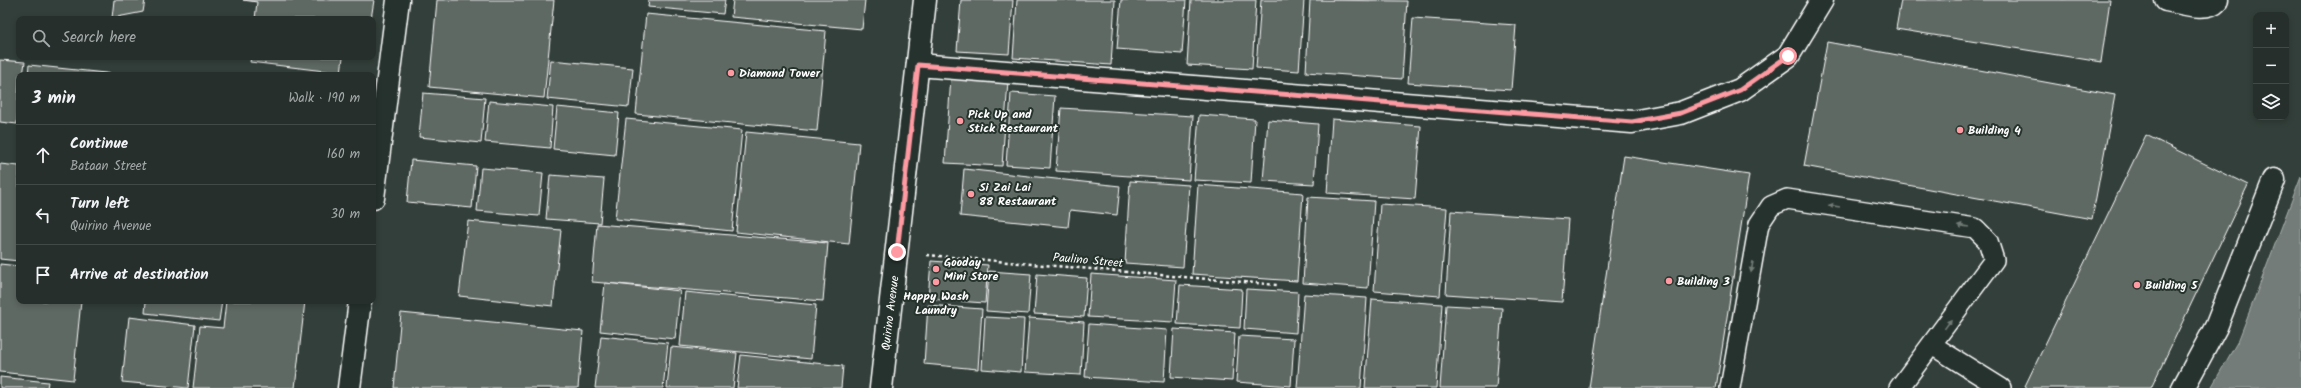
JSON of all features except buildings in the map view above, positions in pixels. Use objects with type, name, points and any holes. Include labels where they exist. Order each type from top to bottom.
[{"type":"street","points":[[376,174],[398,0]]},
{"type":"street","name":"Quirino Avenue","points":[[881,388],[925,0]]},
{"type":"street","points":[[918,65],[1632,122],[1681,113],[1740,90],[1788,56],[1822,0]]},
{"type":"street","points":[[2166,0],[2198,6],[2216,1]]},
{"type":"street","points":[[2183,388],[2216,327],[2274,180]]},
{"type":"street","points":[[349,388],[360,304]]},
{"type":"lane","points":[[1730,388],[1759,224],[1771,206],[1787,199],[1975,228],[1988,241],[1994,260],[1899,388]]},
{"type":"lane","points":[[1932,345],[2001,388]]},
{"type":"path","name":"Paulino Street","points":[[897,252],[1278,285]]},
{"type":"shaded area","points":[[2301,176],[2301,388],[2211,388],[2239,339]]},
{"type":"place","name":"Diamond Tower","points":[[731,73]]},
{"type":"place","name":"Pick Up and Stick Restaurant","points":[[960,121]]},
{"type":"place","name":"Building 4","points":[[1960,130]]},
{"type":"place","name":"Si Zai Lai 88 Restaurant","points":[[971,194]]},
{"type":"place","name":"Gooday Mini Store","points":[[936,269]]},
{"type":"place","name":"Building 3","points":[[1669,281]]},
{"type":"place","name":"Happy Wash Laundry","points":[[936,282]]},
{"type":"place","name":"Building 5","points":[[2137,285]]},
{"type":"route","points":[[897,252],[918,65],[1632,122],[1681,113],[1740,90],[1788,56]]}]
